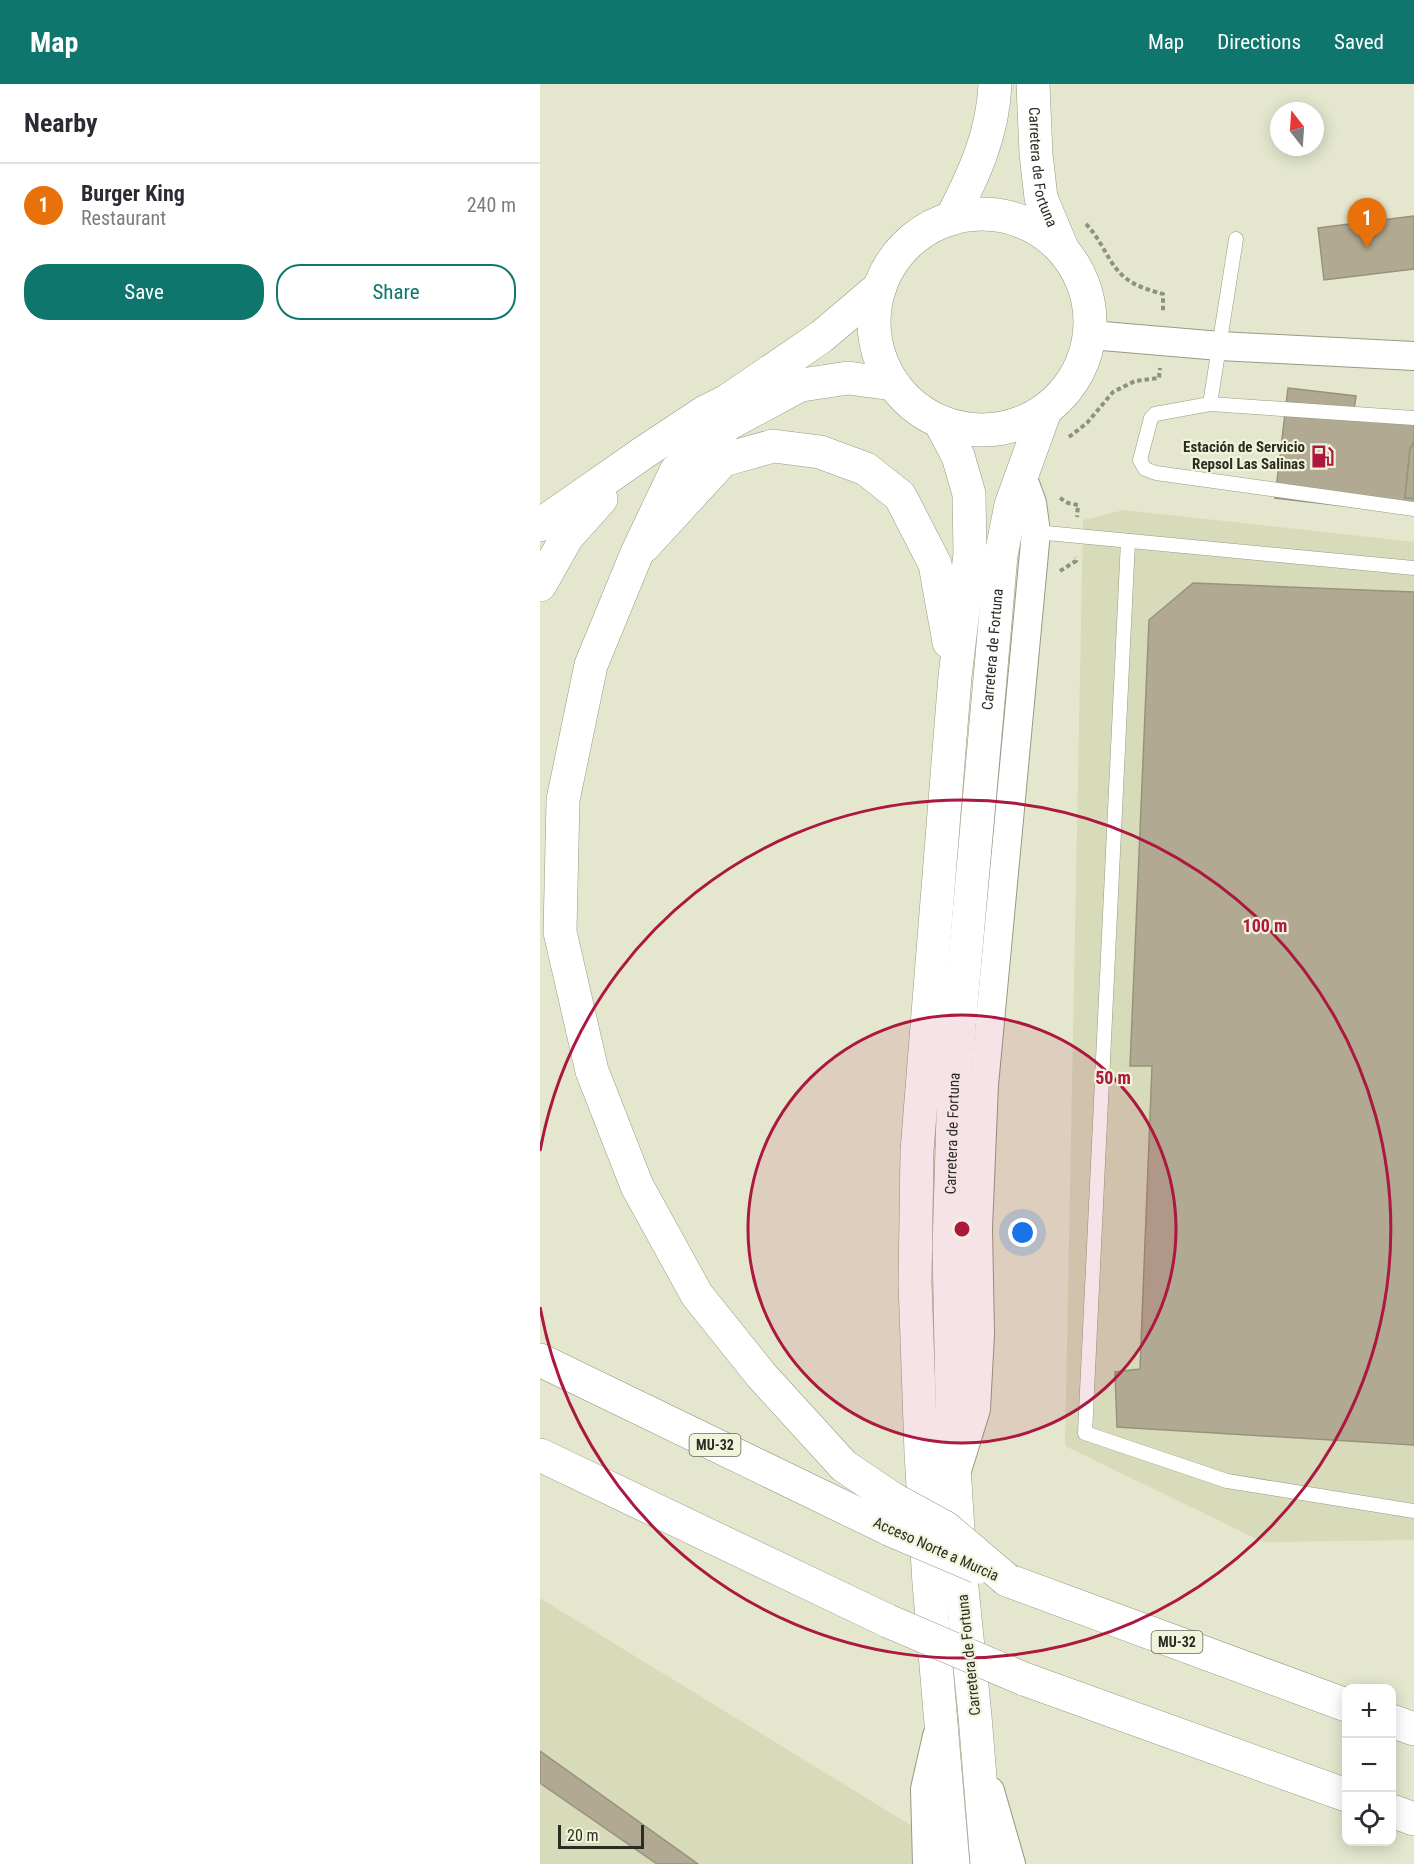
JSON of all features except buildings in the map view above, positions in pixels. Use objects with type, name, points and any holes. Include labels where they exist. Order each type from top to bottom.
[{"type":"main road","points":[[951,219],[974,176],[988,134],[995,84]]},
{"type":"main road","name":"Carretera de Fortuna","points":[[1033,84],[1036,154],[1041,198],[1062,248]]},
{"type":"main road","points":[[981,214],[1010,218],[1038,229],[1062,248],[1080,273],[1090,303],[1091,335],[1083,364],[1067,390],[1045,411],[1012,427],[976,431],[940,422],[914,406],[893,384],[881,362],[874,337],[874,312],[880,287],[891,264],[907,244],[927,229],[951,219],[981,214]]},
{"type":"main road","points":[[540,525],[643,453],[821,337],[880,287]]},
{"type":"main road","points":[[727,400],[802,384],[848,378],[893,384]]},
{"type":"main road","points":[[802,384],[728,424],[676,471],[637,554],[591,665],[563,800],[560,932],[592,1071],[637,1186],[697,1295],[761,1375],[891,1514]]},
{"type":"main road","name":"Carretera de Fortuna","points":[[987,1864],[961,1579],[955,1478],[949,1247],[954,1083],[1001,555],[1011,505],[1045,411]]},
{"type":"main road","points":[[940,422],[958,456],[969,494],[970,554],[955,676],[917,1151],[915,1328],[929,1583],[953,1864]]},
{"type":"main road","points":[[637,554],[723,460],[773,446],[820,452],[848,462],[866,470],[900,496],[935,564],[955,676]]},
{"type":"main road","points":[[540,585],[567,537],[643,453]]},
{"type":"main road","name":"Acceso Norte a Murcia","points":[[540,1360],[891,1514],[1007,1580],[1342,1703]]},
{"type":"main road","points":[[540,1455],[888,1621],[1024,1678],[1342,1793]]},
{"type":"main road","points":[[1396,1722],[1414,1729]]},
{"type":"main road","points":[[1396,1812],[1414,1819]]},
{"type":"street","points":[[1091,335],[1220,346],[1414,356]]},
{"type":"street","points":[[955,1478],[976,1409],[980,1334],[978,1228],[984,1085],[1036,532],[1032,503],[1022,473]]},
{"type":"street","points":[[927,1864],[925,1789],[941,1719]]},
{"type":"street","points":[[978,1748],[1011,1864]]},
{"type":"lane","points":[[1210,404],[1236,239]]},
{"type":"lane","points":[[1414,418],[1210,404],[1161,412],[1151,418],[1140,460],[1145,469],[1156,474],[1414,509]]},
{"type":"lane","points":[[1036,532],[1414,568]]},
{"type":"lane","points":[[1128,541],[1085,1432],[1227,1481],[1414,1511]]},
{"type":"path","points":[[1064,440],[1087,423],[1113,392],[1135,381],[1159,378],[1164,294],[1142,288],[1122,274],[1095,233],[1082,220]]},
{"type":"path","points":[[1055,575],[1076,561],[1078,505],[1059,498]]},
{"type":"shaded area","points":[[1124,510],[1414,542],[1414,1540],[1263,1542],[1065,1446],[1083,520]]},
{"type":"shaded area","points":[[540,1598],[912,1826],[920,1864],[540,1864]]},
{"type":"place","name":"Burger King","points":[[1367,248]]},
{"type":"place","name":"Estación de Servicio Repsol Las Salinas","points":[[1323,456]]}]
